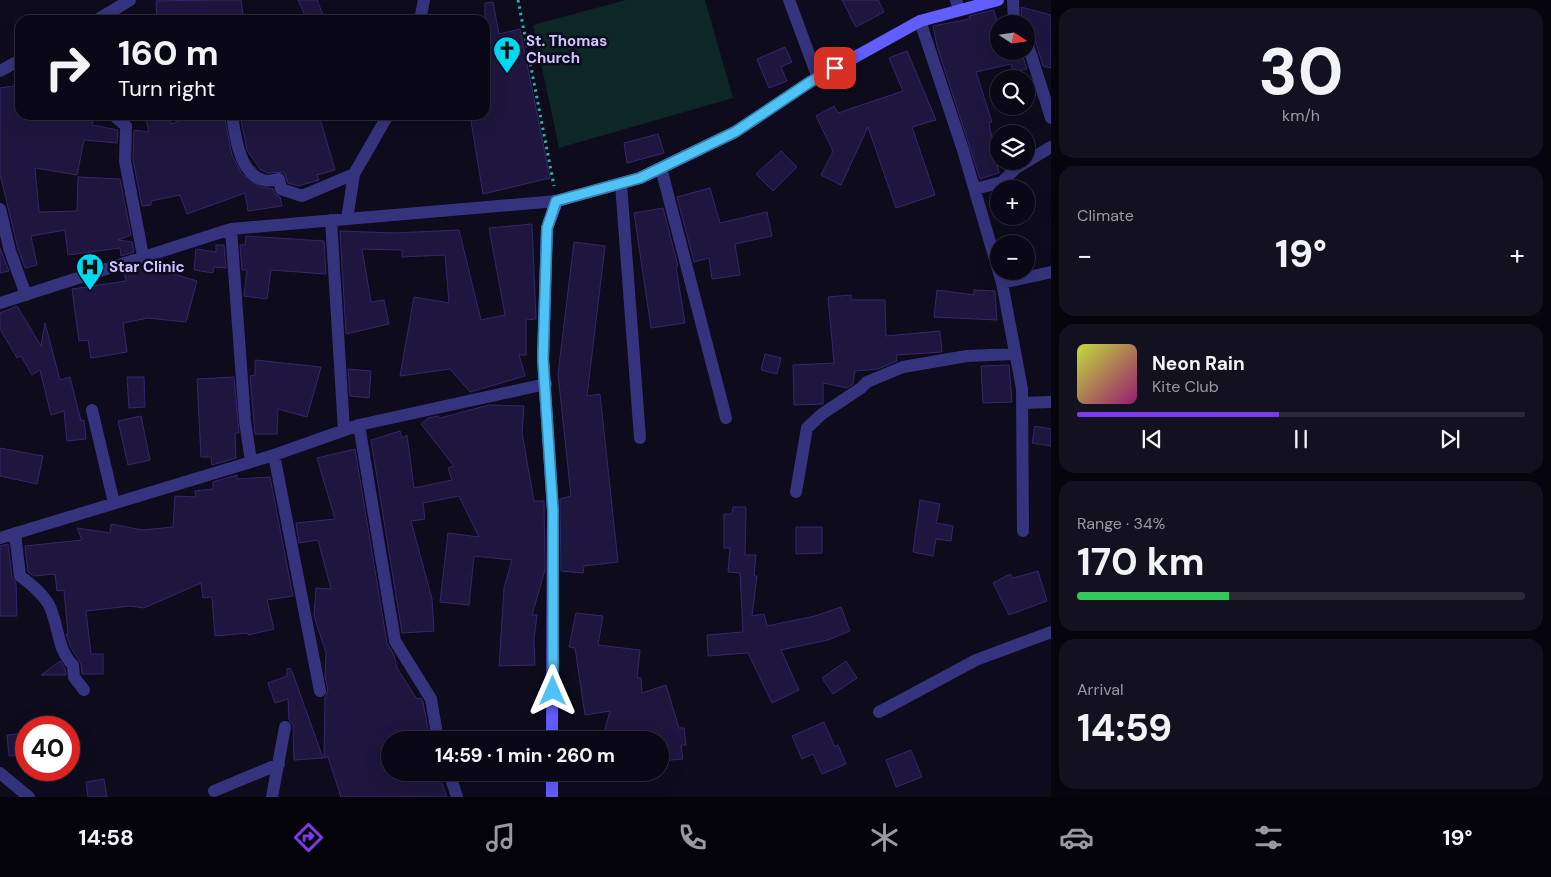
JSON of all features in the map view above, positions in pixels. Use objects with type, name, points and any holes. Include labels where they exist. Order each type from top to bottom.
[{"type":"street","points":[[105,15],[130,0]]},
{"type":"street","points":[[421,15],[424,0]]},
{"type":"street","points":[[789,0],[818,78]]},
{"type":"street","points":[[0,303],[231,229],[347,218],[404,216],[556,201],[621,184],[640,178],[735,132],[818,78],[920,21],[958,5],[998,0]]},
{"type":"street","points":[[1013,0],[1014,15]]},
{"type":"street","points":[[920,21],[975,189],[1002,283],[1022,389],[1022,531]]},
{"type":"street","points":[[1032,60],[1051,118]]},
{"type":"street","points":[[0,71],[15,63]]},
{"type":"street","points":[[119,120],[126,126],[125,160],[143,256]]},
{"type":"street","points":[[233,120],[237,150],[254,175],[264,181],[279,179],[281,189],[302,196],[354,174]]},
{"type":"street","points":[[347,218],[354,174],[385,120]]},
{"type":"street","points":[[975,189],[1002,182],[1016,168],[1051,147]]},
{"type":"street","points":[[661,168],[726,418]]},
{"type":"street","points":[[621,184],[640,438]]},
{"type":"street","points":[[552,731],[553,511],[543,359],[547,228],[556,201]]},
{"type":"street","points":[[0,209],[10,251],[26,295]]},
{"type":"street","points":[[331,220],[344,430]]},
{"type":"street","points":[[231,229],[245,421],[251,461]]},
{"type":"street","points":[[1002,283],[1051,272]]},
{"type":"street","points":[[796,492],[807,428],[822,414],[861,388],[866,382],[903,367],[967,356],[1015,354]]},
{"type":"street","points":[[0,538],[274,455],[359,425],[546,384]]},
{"type":"street","points":[[1022,403],[1051,402]]},
{"type":"street","points":[[92,410],[114,503]]},
{"type":"street","points":[[359,425],[395,641],[431,699],[436,731]]},
{"type":"street","points":[[274,455],[320,691]]},
{"type":"street","points":[[15,533],[20,576],[30,583],[48,604],[59,640],[68,660],[73,665],[74,677],[84,690]]},
{"type":"street","points":[[878,712],[976,660],[1051,632]]},
{"type":"street","points":[[272,797],[285,727]]},
{"type":"street","points":[[214,791],[279,764]]},
{"type":"street","points":[[0,773],[29,797]]},
{"type":"street","points":[[452,781],[457,797]]},
{"type":"street","points":[[552,781],[552,797]]},
{"type":"path","points":[[518,0],[556,201]]},
{"type":"green space","points":[[626,0],[705,0],[733,98],[559,148],[533,25]]},
{"type":"building","points":[[241,0],[243,15],[157,15],[156,1]]},
{"type":"building","points":[[298,0],[317,0],[323,15],[305,15]]},
{"type":"building","points":[[842,0],[878,0],[884,12],[856,27]]},
{"type":"building","name":"St. Thomas Church","points":[[493,2],[499,34],[520,29],[550,178],[483,194],[471,120],[490,120],[490,15],[485,15],[485,3]]},
{"type":"building","points":[[1021,7],[1051,15],[1051,68],[1043,66],[1035,39],[1035,15],[1021,15]]},
{"type":"building","points":[[994,10],[995,15],[990,15],[990,60],[1024,60],[1027,69],[1012,70],[1011,64],[976,72],[992,122],[989,123],[990,170],[998,170],[999,173],[980,179],[937,46],[933,26],[970,19],[969,16]]},
{"type":"building","points":[[785,47],[792,62],[781,67],[787,81],[769,88],[757,59]]},
{"type":"building","points":[[907,51],[936,120],[912,127],[935,195],[896,208],[868,127],[841,185],[821,175],[833,151],[816,116],[834,106],[838,113],[903,91],[889,58]]},
{"type":"building","points":[[15,86],[15,120],[93,120],[92,125],[118,130],[117,143],[84,140],[77,175],[35,168],[39,212],[77,211],[78,177],[120,179],[131,235],[118,240],[132,242],[134,252],[121,256],[120,248],[68,255],[65,230],[31,236],[37,265],[25,268],[18,249],[0,174],[0,88]]},
{"type":"building","points":[[146,120],[170,120],[171,124],[182,120],[225,120],[232,155],[242,174],[260,187],[273,189],[275,194],[280,197],[282,206],[248,211],[245,193],[187,214],[180,195],[151,201],[151,205],[142,206],[133,160],[134,130],[149,132]]},
{"type":"building","points":[[241,120],[320,120],[335,170],[317,175],[319,180],[298,186],[288,183],[285,174],[282,172],[267,173],[260,169],[247,150]]},
{"type":"building","points":[[658,134],[664,153],[627,163],[624,143]]},
{"type":"building","points":[[781,151],[797,167],[773,191],[756,174]]},
{"type":"building","points":[[710,188],[720,223],[767,212],[772,236],[735,244],[740,275],[712,279],[709,258],[694,262],[677,197]]},
{"type":"building","points":[[663,208],[678,266],[676,267],[685,323],[651,328],[634,213]]},
{"type":"building","points":[[532,224],[536,319],[526,320],[526,355],[519,355],[525,376],[470,392],[450,369],[400,376],[414,297],[449,303],[445,255],[402,257],[402,250],[362,249],[371,302],[384,300],[389,324],[346,334],[340,231],[394,233],[459,230],[481,320],[505,315],[489,228]]},
{"type":"building","points":[[246,236],[324,241],[326,274],[271,270],[267,299],[244,296],[247,270],[242,270],[240,245],[245,245]]},
{"type":"building","points":[[574,242],[605,246],[587,396],[600,394],[618,562],[584,566],[583,573],[561,571],[560,499],[571,496],[558,374]]},
{"type":"building","points":[[216,245],[224,245],[226,268],[214,267],[213,273],[194,270],[196,249],[216,252]]},
{"type":"building","points":[[0,248],[9,271],[0,273]]},
{"type":"building","points":[[156,262],[157,269],[197,281],[186,322],[148,318],[123,323],[127,352],[91,358],[88,340],[79,341],[72,289],[126,281],[124,272]]},
{"type":"building","points":[[937,290],[974,295],[974,290],[995,291],[997,320],[934,317]]},
{"type":"building","points":[[851,295],[851,300],[885,300],[886,336],[940,331],[942,352],[896,355],[897,361],[878,369],[855,371],[853,384],[847,388],[823,383],[823,404],[794,405],[793,365],[834,363],[828,297]]},
{"type":"building","points":[[17,306],[41,346],[45,323],[60,380],[70,377],[81,421],[84,420],[86,439],[67,441],[64,411],[51,415],[40,370],[32,375],[21,356],[17,358],[0,329],[0,313]]},
{"type":"building","points":[[765,354],[781,358],[777,374],[761,370]]},
{"type":"building","points":[[255,360],[321,367],[307,417],[278,409],[277,434],[255,434],[250,376],[255,375]]},
{"type":"building","points":[[1009,365],[1012,402],[983,403],[981,366]]},
{"type":"building","points":[[348,369],[371,371],[369,398],[350,396]]},
{"type":"building","points":[[127,377],[144,377],[145,407],[129,408]]},
{"type":"building","points":[[234,377],[239,433],[235,433],[236,458],[212,465],[211,457],[201,457],[197,379]]},
{"type":"building","points":[[489,405],[524,406],[522,433],[534,501],[544,501],[545,570],[532,615],[537,615],[534,639],[535,665],[499,666],[504,588],[512,560],[474,556],[469,605],[440,602],[448,533],[479,537],[459,496],[423,503],[425,519],[411,521],[432,599],[434,631],[402,633],[371,440],[400,431],[402,438],[407,435],[414,488],[452,480],[448,468],[454,466],[421,424],[428,418],[438,416],[440,418]]},
{"type":"building","points":[[141,416],[150,460],[128,465],[118,421]]},
{"type":"building","points":[[1035,426],[1051,429],[1051,446],[1032,443]]},
{"type":"building","points":[[0,448],[43,456],[37,484],[0,476]]},
{"type":"building","points":[[355,449],[387,643],[394,655],[397,668],[417,699],[421,698],[423,702],[428,731],[381,731],[381,781],[441,781],[447,797],[341,797],[328,757],[324,758],[325,697],[328,690],[325,676],[326,653],[314,616],[316,588],[331,589],[318,540],[299,543],[296,523],[335,519],[317,458]]},
{"type":"building","points":[[237,475],[237,479],[270,477],[293,596],[267,600],[274,629],[248,635],[248,633],[215,636],[212,597],[203,598],[201,583],[144,608],[130,606],[86,611],[91,654],[103,654],[103,674],[82,674],[81,664],[71,648],[66,634],[68,634],[64,590],[57,591],[55,574],[34,576],[28,572],[25,546],[82,540],[77,528],[110,533],[111,524],[143,530],[173,527],[175,496],[196,497],[195,491],[213,489],[213,482]]},
{"type":"building","points":[[920,500],[940,504],[936,523],[953,526],[951,541],[936,539],[933,556],[913,552]]},
{"type":"building","points":[[733,507],[746,507],[745,555],[756,555],[754,576],[757,576],[752,616],[764,614],[767,626],[815,616],[841,607],[850,631],[828,640],[781,650],[799,690],[772,703],[748,653],[708,656],[707,635],[743,632],[740,573],[728,572],[730,548],[724,548],[724,514],[732,514]]},
{"type":"building","points":[[796,527],[822,527],[822,553],[796,554]]},
{"type":"building","points":[[8,544],[12,577],[16,583],[17,616],[0,616],[0,546]]},
{"type":"building","points":[[1038,571],[1047,601],[1009,615],[993,583],[1010,574],[1013,578]]},
{"type":"building","points":[[576,613],[603,616],[598,645],[640,650],[637,678],[641,678],[642,693],[666,685],[679,728],[684,728],[686,745],[681,745],[683,759],[669,760],[669,731],[604,731],[610,711],[585,715],[575,648],[569,647]]},
{"type":"building","points":[[60,661],[65,668],[66,675],[41,675]]},
{"type":"building","points":[[846,661],[857,678],[833,694],[822,678]]},
{"type":"building","points":[[290,668],[323,758],[294,760],[293,725],[289,720],[288,699],[275,703],[268,683],[287,676],[287,669]]},
{"type":"building","points":[[824,722],[835,747],[838,745],[846,764],[822,774],[813,754],[802,759],[792,736]]},
{"type":"building","points":[[15,734],[15,755],[9,756],[7,735]]},
{"type":"building","points":[[911,750],[922,777],[896,787],[886,760]]},
{"type":"building","points":[[104,779],[107,797],[88,797],[86,782]]},
{"type":"place","name":"St. Thomas Church","points":[[507,74]]},
{"type":"place","name":"Star Clinic","points":[[90,291]]},
{"type":"route","points":[[553,691],[553,511],[543,359],[547,228],[556,201],[640,178],[735,132],[810,82],[835,68]]}]
